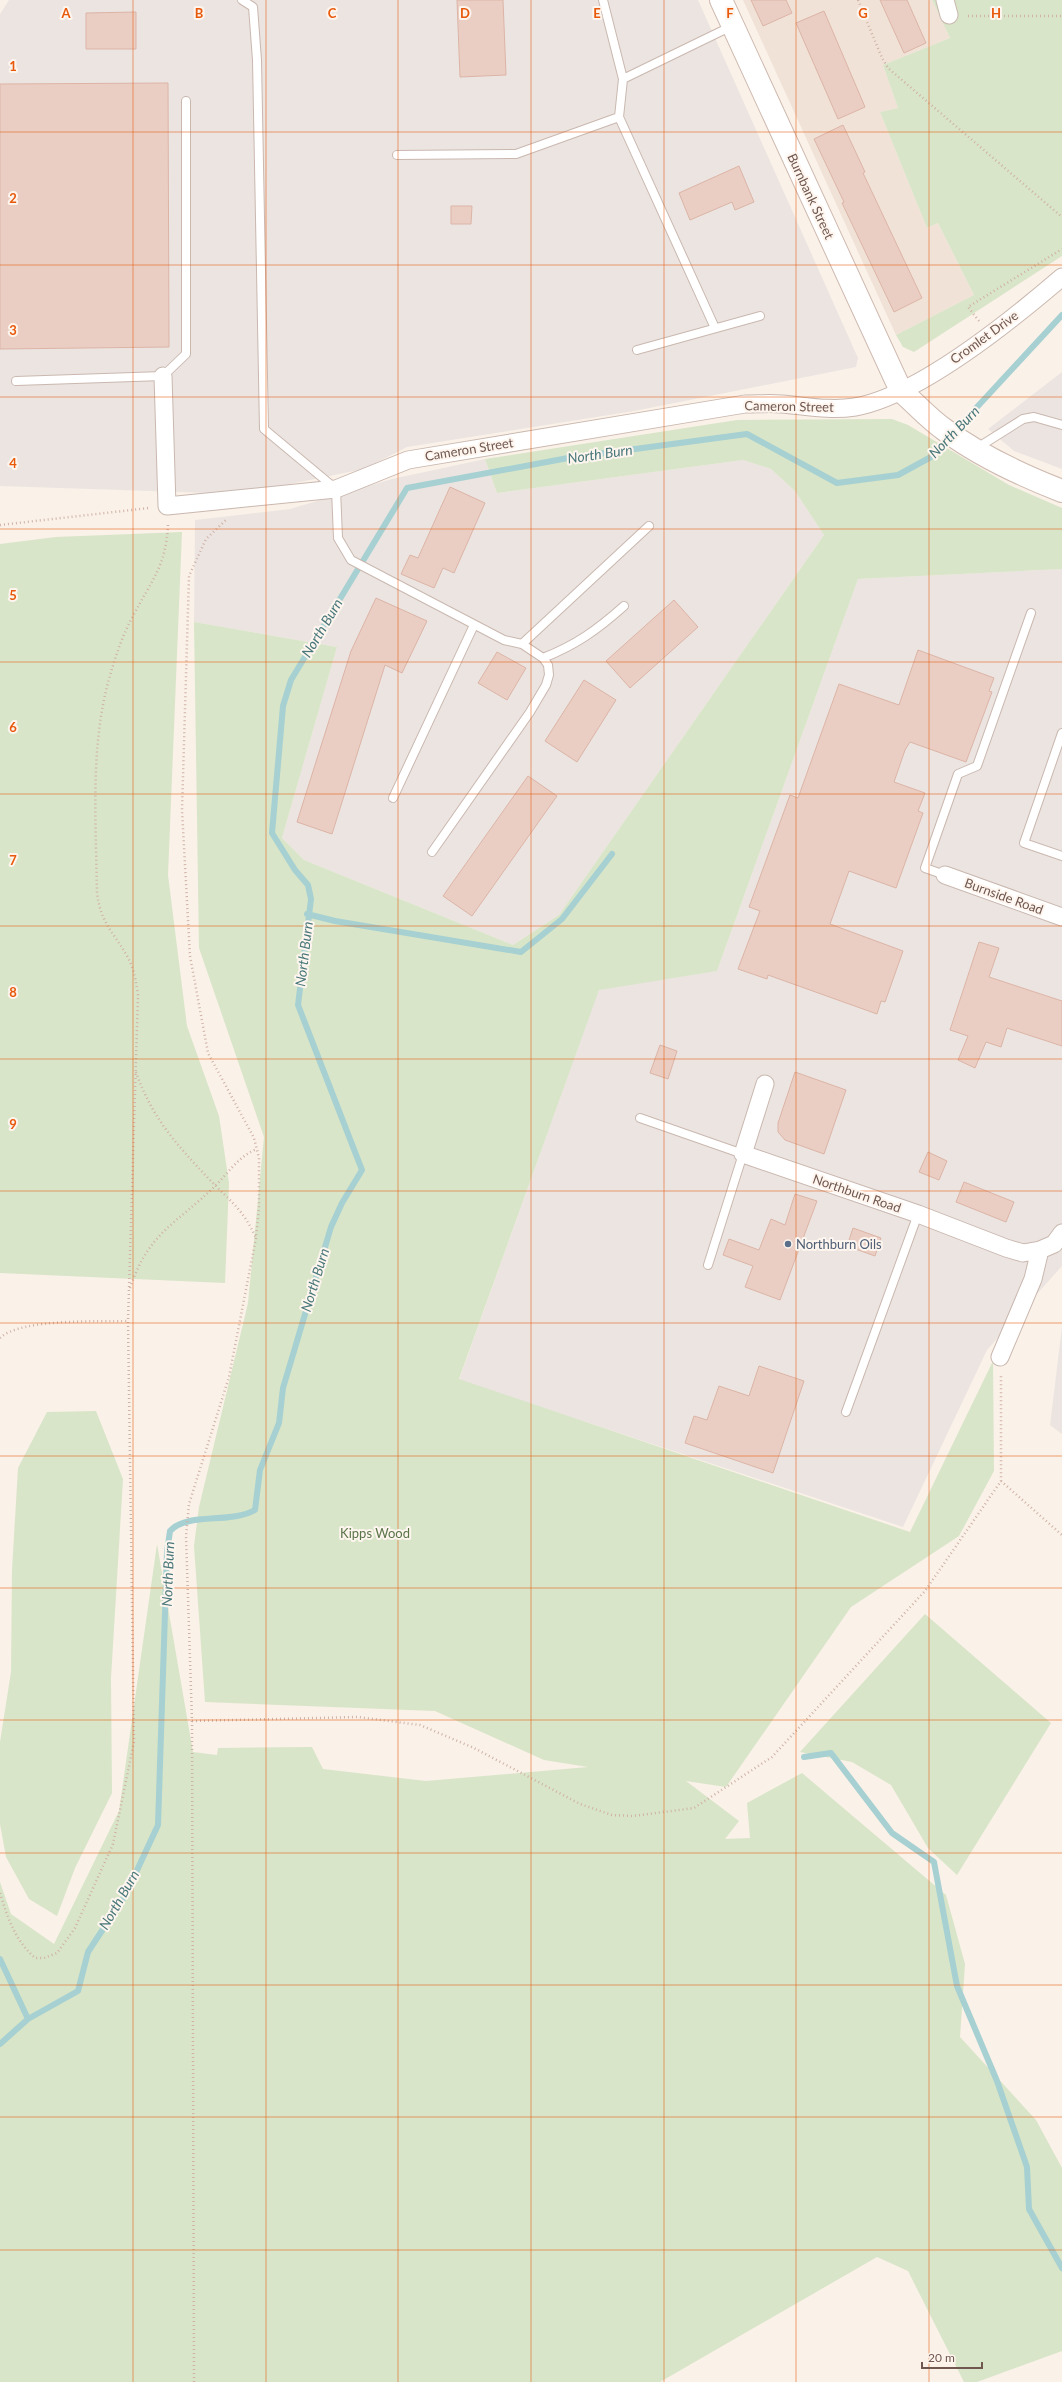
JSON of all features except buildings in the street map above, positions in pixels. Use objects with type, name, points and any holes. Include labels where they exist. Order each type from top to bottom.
[{"type":"main road","name":"Burnbank Street","points":[[721,0],[901,391]]},
{"type":"main road","points":[[901,391],[959,440],[1000,464],[1062,491]]},
{"type":"street","name":"Cromlet Drive","points":[[901,391],[933,373],[990,333],[1062,277]]},
{"type":"street","points":[[163,376],[167,506]]},
{"type":"street","name":"Cameron Street","points":[[167,506],[336,489],[408,460],[745,404],[781,404],[822,409],[855,406],[901,391]]},
{"type":"street","name":"Burnside Road","points":[[945,875],[1062,917]]},
{"type":"street","points":[[743,1154],[765,1084]]},
{"type":"street","name":"Northburn Road","points":[[743,1154],[918,1214],[1006,1248],[1024,1253],[1040,1250],[1054,1244],[1062,1233]]},
{"type":"street","points":[[1000,1357],[1033,1279],[1040,1250]]},
{"type":"lane","points":[[242,0],[253,7],[257,60],[264,429],[336,489],[338,538],[350,560],[504,640],[522,644],[543,658],[548,665],[549,675],[546,685],[530,712],[432,852]]},
{"type":"lane","points":[[603,0],[623,79],[620,117],[715,328]]},
{"type":"lane","points":[[623,79],[733,25]]},
{"type":"lane","points":[[16,381],[163,376],[186,354],[186,101]]},
{"type":"lane","points":[[397,156],[516,154],[620,117]]},
{"type":"lane","points":[[637,350],[760,316]]},
{"type":"lane","points":[[959,440],[1023,419],[1034,417],[1062,425]]},
{"type":"lane","points":[[522,644],[649,526]]},
{"type":"lane","points":[[543,658],[579,642],[598,629],[624,606]]},
{"type":"lane","points":[[945,875],[925,868],[958,774],[977,766],[1031,613]]},
{"type":"lane","points":[[393,798],[474,625]]},
{"type":"lane","points":[[1062,733],[1024,842],[1062,856]]},
{"type":"lane","points":[[640,1118],[743,1154],[708,1265]]},
{"type":"lane","points":[[846,1412],[918,1214]]},
{"type":"path","points":[[858,0],[882,58],[888,68],[1062,217]]},
{"type":"path","points":[[947,7],[1062,16]]},
{"type":"path","points":[[990,333],[968,307],[1062,249]]},
{"type":"path","points":[[194,2382],[192,1722],[186,1536],[189,1504],[229,1376],[256,1238],[259,1206],[259,1158],[254,1138],[208,1053],[190,956],[182,810],[189,576],[206,539],[248,499]]},
{"type":"path","points":[[0,525],[167,506],[167,548],[162,562],[132,618],[118,650],[108,680],[101,717],[97,766],[97,893],[100,912],[127,957],[135,974],[138,995],[128,1321],[134,1742],[113,1844],[76,1928],[57,1953],[44,1958],[35,1958],[23,1947],[14,1933],[0,1893]]},
{"type":"path","points":[[136,1070],[146,1099],[162,1126],[216,1186],[241,1210],[256,1238]]},
{"type":"path","points":[[129,1290],[137,1268],[149,1246],[167,1226],[216,1186],[242,1157],[257,1149]]},
{"type":"path","points":[[0,1338],[14,1329],[43,1324],[128,1321]]},
{"type":"path","points":[[192,1722],[358,1717],[420,1725],[474,1748],[580,1804],[612,1815],[633,1816],[694,1808],[772,1756],[854,1670],[925,1591],[1001,1481],[1000,1357]]},
{"type":"path","points":[[1001,1481],[1062,1535]]},
{"type":"shaded area","points":[[9,0],[698,0],[858,358],[856,367],[634,411],[407,447],[364,469],[240,494],[0,486],[0,14]]},
{"type":"shaded area","points":[[743,0],[932,0],[950,38],[883,65],[898,108],[880,112],[927,228],[938,223],[974,295],[896,335]]},
{"type":"shaded area","points":[[1062,372],[1062,469],[1014,451],[988,429]]},
{"type":"shaded area","points":[[485,459],[497,493],[743,460],[771,469],[795,491],[824,535],[559,915],[513,945],[304,860],[282,838],[337,647],[194,622],[195,520],[290,509],[392,479]]},
{"type":"shaded area","points":[[1062,569],[1062,1266],[987,1350],[903,1527],[459,1380],[599,989],[717,971],[858,579]]},
{"type":"shaded area","points":[[1062,1327],[1062,1434],[1050,1425]]},
{"type":"green space","points":[[932,0],[1062,0],[1062,256],[914,352],[903,347],[896,335],[974,295],[938,223],[927,228],[880,112],[898,108],[883,65],[950,38]]},
{"type":"green space","name":"Kipps Wood","points":[[892,419],[908,425],[1009,485],[1062,508],[1062,569],[858,579],[717,971],[599,990],[459,1379],[910,1532],[993,1361],[994,1471],[959,1536],[851,1607],[726,1787],[686,1781],[739,1821],[725,1839],[750,1838],[747,1803],[802,1773],[946,1895],[965,1964],[960,2037],[1036,2120],[1062,2168],[1062,2351],[977,2382],[964,2382],[908,2271],[877,2257],[660,2382],[0,2382],[0,1882],[11,1914],[54,1944],[119,1811],[157,1544],[193,1752],[217,1755],[218,1748],[312,1747],[323,1769],[426,1781],[588,1767],[544,1760],[435,1711],[205,1702],[194,1546],[199,1507],[248,1303],[264,1137],[199,948],[194,622],[337,647],[282,838],[304,860],[513,945],[559,915],[824,535],[795,491],[771,469],[743,460],[497,493],[485,459],[737,420]]},
{"type":"green space","points":[[182,532],[168,875],[187,1026],[219,1116],[229,1183],[225,1283],[0,1273],[0,544],[56,537]]},
{"type":"green space","points":[[96,1411],[123,1479],[111,1678],[112,1793],[75,1868],[57,1916],[29,1899],[6,1857],[0,1824],[0,1742],[11,1672],[12,1570],[18,1468],[47,1412]]},
{"type":"green space","points":[[925,1614],[1051,1723],[957,1875],[928,1848],[891,1785],[852,1762],[800,1752]]},
{"type":"waterway","name":"North Burn","points":[[0,2044],[28,2019],[78,1991],[88,1952],[126,1894],[158,1825],[167,1552],[170,1531],[178,1525],[187,1522],[234,1517],[255,1510],[260,1470],[279,1423],[283,1388],[331,1227],[342,1203],[362,1170],[298,1005],[311,899],[308,885],[295,870],[272,833],[283,706],[291,680],[407,488],[568,458],[747,434],[837,483],[898,475],[931,457],[1062,315]]},
{"type":"waterway","points":[[307,914],[335,921],[521,952],[562,919],[612,854]]},
{"type":"waterway","points":[[804,1757],[831,1753],[892,1833],[934,1862],[957,1986],[997,2081],[1027,2167],[1029,2209],[1062,2268]]},
{"type":"waterway","points":[[0,1959],[28,2019]]},
{"type":"place","name":"Northburn Oils","points":[[788,1244]]}]
